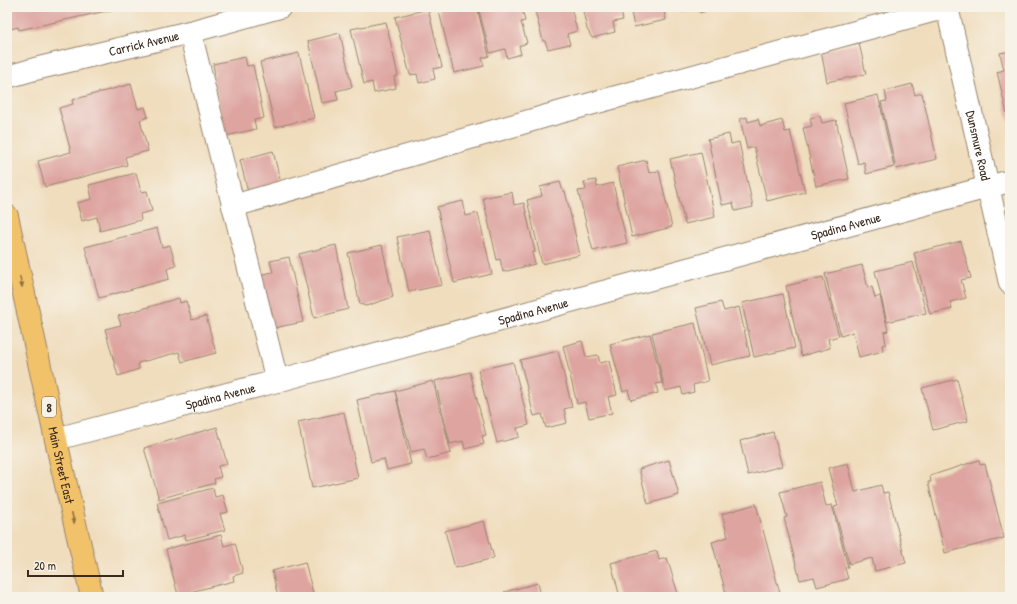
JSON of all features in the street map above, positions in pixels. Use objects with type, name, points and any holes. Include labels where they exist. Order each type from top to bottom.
[{"type":"main road","name":"Main Street East","points":[[7,216],[10,243],[92,597]]},
{"type":"street","name":"Carrick Avenue","points":[[7,77],[190,32],[280,7]]},
{"type":"street","points":[[233,206],[550,115],[947,7]]},
{"type":"street","name":"Dunsmure Road","points":[[947,7],[1010,283]]},
{"type":"street","points":[[190,32],[277,381]]},
{"type":"street","name":"Spadina Avenue","points":[[56,439],[277,381],[1010,181]]},
{"type":"building","points":[[7,7],[120,8],[19,30],[18,27],[11,29]]},
{"type":"building","points":[[438,7],[477,7],[489,56],[482,58],[484,66],[454,73]]},
{"type":"building","points":[[478,7],[518,7],[519,10],[522,9],[525,21],[521,22],[527,43],[519,46],[521,54],[507,58],[505,49],[490,53]]},
{"type":"building","points":[[534,7],[571,7],[577,31],[567,34],[570,44],[548,49],[545,41],[543,41]]},
{"type":"building","points":[[582,7],[620,7],[623,20],[613,22],[615,32],[592,38],[587,29]]},
{"type":"building","points":[[630,7],[663,7],[666,20],[634,27]]},
{"type":"building","points":[[678,7],[705,7],[706,11],[700,13],[699,8],[681,12]]},
{"type":"building","points":[[428,9],[442,67],[433,69],[435,79],[419,83],[417,74],[410,75],[395,17]]},
{"type":"building","points":[[386,22],[398,76],[394,77],[396,88],[374,93],[372,82],[364,84],[351,29]]},
{"type":"building","points":[[340,33],[352,87],[336,91],[338,100],[322,103],[308,41]]},
{"type":"building","points":[[859,43],[866,74],[827,82],[821,51]]},
{"type":"building","points":[[1010,51],[1009,122],[997,72],[1004,70],[1000,53]]},
{"type":"building","points":[[299,53],[314,118],[275,127],[260,62]]},
{"type":"building","points":[[245,57],[247,66],[253,65],[264,118],[254,120],[256,129],[226,136],[212,75],[215,75],[213,64]]},
{"type":"building","points":[[131,84],[138,109],[145,107],[148,117],[140,120],[148,151],[125,157],[127,165],[45,187],[38,161],[71,152],[59,108],[73,104],[72,100]]},
{"type":"building","points":[[912,84],[915,95],[922,93],[937,159],[896,169],[881,102],[887,101],[885,91]]},
{"type":"building","points":[[878,95],[894,167],[866,174],[864,162],[858,164],[844,103]]},
{"type":"building","points":[[820,116],[822,123],[836,120],[849,179],[816,186],[803,128],[812,126],[810,118]]},
{"type":"building","points":[[747,117],[748,122],[758,119],[760,126],[782,120],[785,132],[790,131],[805,192],[767,201],[754,147],[747,149],[740,119]]},
{"type":"building","points":[[729,134],[731,144],[739,142],[753,207],[735,211],[733,203],[722,205],[708,139]]},
{"type":"building","points":[[273,151],[281,184],[248,192],[240,160]]},
{"type":"building","points":[[701,152],[715,217],[685,224],[670,159]]},
{"type":"building","points":[[646,160],[649,173],[659,171],[672,227],[632,237],[617,167]]},
{"type":"building","points":[[136,173],[141,192],[147,191],[152,211],[140,214],[141,220],[100,231],[97,217],[82,221],[77,203],[92,199],[89,185]]},
{"type":"building","points":[[596,180],[597,187],[613,183],[627,243],[593,251],[578,191],[586,190],[584,182]]},
{"type":"building","points":[[560,182],[563,191],[565,191],[580,255],[542,264],[527,200],[542,196],[540,187]]},
{"type":"building","points":[[512,192],[514,205],[524,203],[535,252],[532,253],[535,264],[503,272],[500,259],[497,260],[483,198]]},
{"type":"building","points":[[463,201],[466,216],[478,213],[492,274],[454,283],[437,207]]},
{"type":"building","points":[[157,228],[162,247],[170,245],[176,266],[167,269],[169,279],[99,298],[85,247]]},
{"type":"building","points":[[430,230],[442,285],[409,292],[397,237]]},
{"type":"building","points":[[961,241],[971,278],[961,280],[966,298],[950,302],[952,309],[930,314],[914,253]]},
{"type":"building","points":[[336,245],[348,309],[314,318],[299,254]]},
{"type":"building","points":[[382,245],[393,297],[366,306],[360,304],[348,253]]},
{"type":"building","points":[[289,257],[303,322],[269,329],[258,275],[273,272],[270,261]]},
{"type":"building","points":[[913,262],[926,313],[887,322],[875,271]]},
{"type":"building","points":[[862,265],[868,288],[872,287],[875,298],[880,296],[888,331],[884,332],[886,344],[882,345],[883,351],[859,357],[853,332],[841,336],[825,274]]},
{"type":"building","points":[[823,277],[839,336],[828,339],[830,348],[801,356],[786,286]]},
{"type":"building","points":[[783,294],[795,348],[754,357],[742,303]]},
{"type":"building","points":[[179,298],[180,303],[186,301],[192,320],[206,316],[216,353],[182,362],[179,352],[138,363],[139,369],[118,376],[105,329],[121,325],[118,316]]},
{"type":"building","points":[[721,302],[724,311],[739,307],[750,356],[710,365],[696,308]]},
{"type":"building","points":[[695,323],[708,381],[693,385],[694,392],[683,395],[681,387],[665,391],[652,333]]},
{"type":"building","points":[[650,334],[662,383],[656,384],[658,393],[631,400],[628,390],[623,392],[610,344]]},
{"type":"building","points":[[582,341],[586,357],[598,355],[600,363],[609,361],[617,395],[608,397],[612,413],[589,418],[585,402],[577,404],[563,346]]},
{"type":"building","points":[[558,351],[572,407],[564,409],[567,423],[546,428],[542,414],[534,416],[520,360]]},
{"type":"building","points":[[513,362],[529,425],[517,428],[519,437],[497,443],[478,370]]},
{"type":"building","points":[[470,372],[486,435],[482,436],[484,444],[465,449],[463,441],[450,444],[435,381]]},
{"type":"building","points":[[957,379],[968,421],[933,430],[922,388]]},
{"type":"building","points":[[433,381],[451,453],[427,459],[424,449],[411,452],[395,391]]},
{"type":"building","points":[[395,391],[411,464],[387,470],[384,459],[371,462],[357,400]]},
{"type":"building","points":[[344,412],[358,478],[312,488],[298,422]]},
{"type":"building","points":[[217,427],[227,464],[218,466],[221,477],[214,479],[215,483],[159,499],[144,448]]},
{"type":"building","points":[[773,432],[782,466],[748,475],[740,441]]},
{"type":"building","points":[[669,460],[679,495],[648,504],[639,469]]},
{"type":"building","points":[[979,460],[980,465],[985,464],[1004,538],[945,553],[928,482],[931,482],[930,476]]},
{"type":"building","points":[[848,463],[855,492],[881,485],[883,493],[888,492],[906,563],[875,571],[872,558],[849,564],[834,507],[838,506],[828,468]]},
{"type":"building","points":[[820,482],[826,506],[832,505],[848,567],[845,568],[848,579],[817,587],[814,577],[800,580],[784,518],[787,517],[780,492]]},
{"type":"building","points":[[213,488],[215,497],[223,495],[228,512],[220,514],[225,530],[186,540],[185,535],[167,540],[157,503]]},
{"type":"building","points":[[756,504],[781,597],[727,597],[712,542],[728,537],[722,514]]},
{"type":"building","points":[[484,521],[494,558],[455,568],[445,531]]},
{"type":"building","points":[[221,535],[224,546],[235,543],[243,573],[233,576],[234,581],[178,595],[166,549]]},
{"type":"building","points":[[657,551],[659,560],[667,558],[679,597],[620,597],[611,563]]},
{"type":"building","points":[[305,562],[314,597],[278,597],[272,571]]},
{"type":"building","points":[[538,583],[541,596],[554,592],[555,597],[505,597],[504,592]]}]
